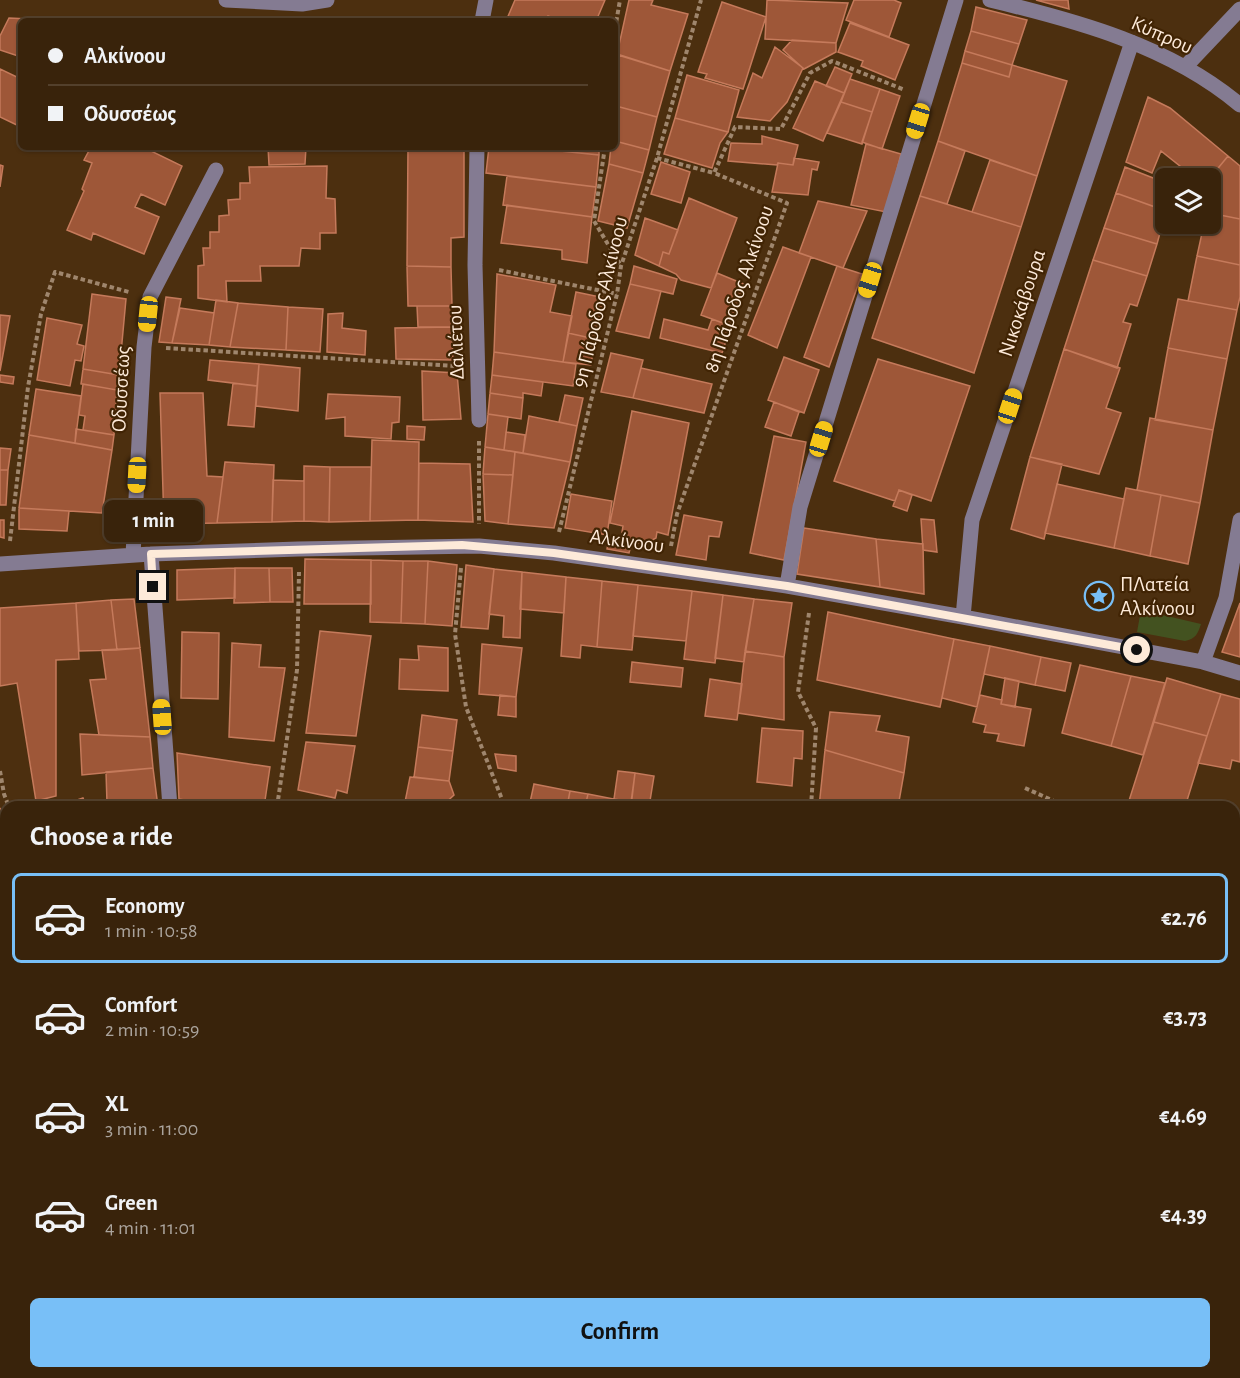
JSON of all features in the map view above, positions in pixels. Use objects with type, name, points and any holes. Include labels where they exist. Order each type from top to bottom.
[{"type":"street","points":[[226,0],[315,4],[327,0]]},
{"type":"street","points":[[483,18],[486,0]]},
{"type":"street","points":[[787,586],[801,507],[956,0]]},
{"type":"street","name":"Κύπρου","points":[[990,0],[1032,10],[1132,42],[1185,67],[1226,93],[1240,105]]},
{"type":"street","points":[[1185,67],[1240,9]]},
{"type":"street","name":"Νικοκάβουρα","points":[[963,616],[972,520],[1132,42]]},
{"type":"street","name":"Δαλιέτου","points":[[477,150],[475,265],[479,420]]},
{"type":"street","name":"Οδυσσέως","points":[[133,555],[144,347],[150,297],[216,170]]},
{"type":"street","points":[[1203,662],[1226,598],[1240,519]]},
{"type":"street","name":"Αλκίνοου","points":[[4,564],[151,554],[462,545],[554,553],[787,586],[963,616],[1203,662],[1240,673]]},
{"type":"street","points":[[151,554],[170,801]]},
{"type":"path","points":[[617,18],[620,0]]},
{"type":"path","name":"9η Πάροδος Αλκίνοου","points":[[558,533],[617,294],[621,266],[657,158],[701,0]]},
{"type":"path","points":[[657,158],[714,173],[735,127],[782,129],[810,73],[832,61],[925,98]]},
{"type":"path","points":[[605,150],[594,221],[621,266]]},
{"type":"path","name":"8η Πάροδος Αλκίνοου","points":[[670,548],[678,513],[787,203],[714,173]]},
{"type":"path","points":[[475,265],[617,294]]},
{"type":"path","points":[[4,564],[28,387],[41,314],[55,272],[150,297]]},
{"type":"path","points":[[144,347],[479,368]]},
{"type":"path","points":[[479,420],[479,525]]},
{"type":"path","points":[[278,801],[297,670],[299,561]]},
{"type":"path","points":[[461,564],[455,634],[466,707],[503,801]]},
{"type":"path","points":[[810,606],[798,692],[816,728],[811,801]]},
{"type":"path","points":[[0,771],[7,801]]},
{"type":"path","points":[[1025,788],[1054,801]]},
{"type":"green space","points":[[1141,610],[1201,624],[1196,635],[1185,641],[1137,632]]},
{"type":"building","points":[[515,0],[605,0],[597,18],[548,16],[547,18],[507,18]]},
{"type":"building","points":[[629,0],[653,0],[651,5],[688,14],[670,71],[618,54]]},
{"type":"building","points":[[767,0],[848,3],[836,43],[765,39]]},
{"type":"building","points":[[854,0],[894,0],[901,3],[889,37],[846,20]]},
{"type":"building","points":[[1036,0],[1068,0],[1069,9]]},
{"type":"building","points":[[722,2],[766,17],[743,89],[705,78],[707,74],[698,72]]},
{"type":"building","points":[[976,7],[1027,20],[1019,44],[971,31]]},
{"type":"building","points":[[9,18],[18,18],[18,56],[0,50],[0,36]]},
{"type":"building","points":[[850,23],[909,45],[895,80],[861,66],[863,61],[838,52]]},
{"type":"building","points":[[971,31],[1019,44],[1012,65],[965,51]]},
{"type":"building","points":[[792,40],[836,43],[836,52],[804,69],[783,50]]},
{"type":"building","points":[[775,47],[803,68],[787,102],[770,121],[737,117],[753,73],[762,78]]},
{"type":"building","points":[[965,51],[1012,65],[1009,77],[962,63]]},
{"type":"building","points":[[618,55],[670,71],[657,117],[618,107]]},
{"type":"building","points":[[962,63],[1009,77],[1012,65],[1067,81],[1037,176],[938,141]]},
{"type":"building","points":[[835,67],[852,74],[844,93],[826,86]]},
{"type":"building","points":[[0,69],[18,78],[18,126],[0,117]]},
{"type":"building","points":[[687,75],[739,90],[728,132],[675,118]]},
{"type":"building","points":[[850,79],[880,89],[872,112],[841,102]]},
{"type":"building","points":[[815,81],[844,93],[823,141],[793,128]]},
{"type":"building","points":[[880,89],[900,96],[882,149],[862,142]]},
{"type":"building","points":[[1148,97],[1170,108],[1228,156],[1218,168],[1182,168],[1161,151],[1152,173],[1126,162]]},
{"type":"building","points":[[841,102],[872,112],[862,144],[827,133]]},
{"type":"building","points":[[618,107],[657,117],[649,150],[618,142]]},
{"type":"building","points":[[675,118],[728,132],[720,143],[712,168],[664,154]]},
{"type":"building","points":[[762,136],[798,145],[793,165],[728,161],[731,143],[762,144]]},
{"type":"building","points":[[938,141],[965,151],[947,204],[920,196]]},
{"type":"building","points":[[618,142],[649,150],[643,173],[609,164],[611,150],[618,150]]},
{"type":"building","points":[[866,144],[901,154],[886,212],[851,205]]},
{"type":"building","points":[[89,150],[149,150],[182,166],[165,205],[141,194],[135,207],[159,217],[144,254],[93,233],[91,240],[67,230],[84,191],[82,189],[92,163],[84,160]]},
{"type":"building","points":[[268,150],[306,150],[305,164],[269,165]]},
{"type":"building","points":[[408,150],[464,150],[464,237],[451,238],[451,267],[407,266]]},
{"type":"building","points":[[489,150],[550,150],[599,155],[596,187],[486,173]]},
{"type":"building","points":[[552,150],[599,150],[599,155]]},
{"type":"building","points":[[1228,156],[1240,166],[1240,219],[1221,215],[1221,168],[1218,168]]},
{"type":"building","points":[[794,158],[819,162],[817,170],[812,169],[808,195],[772,192],[778,163],[793,165]]},
{"type":"building","points":[[990,160],[1037,176],[1021,227],[972,212]]},
{"type":"building","points":[[661,162],[690,172],[681,203],[651,194]]},
{"type":"building","points":[[609,164],[643,173],[627,228],[598,221]]},
{"type":"building","points":[[0,165],[3,166],[0,187]]},
{"type":"building","points":[[327,166],[326,198],[335,199],[336,233],[320,233],[320,249],[301,248],[299,266],[260,266],[261,281],[226,281],[227,302],[198,298],[198,266],[204,265],[203,248],[210,248],[210,232],[219,232],[219,216],[229,215],[228,200],[240,199],[240,183],[250,183],[249,167]]},
{"type":"building","points":[[1125,167],[1155,179],[1155,207],[1116,193]]},
{"type":"building","points":[[507,176],[596,187],[592,217],[503,205]]},
{"type":"building","points":[[1116,193],[1155,207],[1155,234],[1160,234],[1157,244],[1104,228]]},
{"type":"building","points":[[920,196],[1021,227],[974,373],[872,338]]},
{"type":"building","points":[[689,198],[737,218],[711,288],[681,280],[676,274],[659,266],[663,252],[669,254]]},
{"type":"building","points":[[818,201],[867,211],[843,268],[799,253]]},
{"type":"building","points":[[507,205],[592,217],[587,263],[562,259],[562,250],[501,243]]},
{"type":"building","points":[[1221,215],[1240,219],[1240,265],[1197,256],[1202,234],[1221,234]]},
{"type":"building","points":[[645,218],[678,230],[669,254],[663,252],[659,266],[635,255]]},
{"type":"building","points":[[1104,228],[1157,244],[1147,276],[1093,260]]},
{"type":"building","points":[[783,247],[811,257],[777,348],[748,335]]},
{"type":"building","points":[[1197,256],[1240,265],[1240,297],[1237,310],[1188,301]]},
{"type":"building","points":[[1093,260],[1147,276],[1137,306],[1130,304],[1123,322],[1131,324],[1117,368],[1064,349]]},
{"type":"building","points":[[407,266],[451,267],[452,306],[408,306]]},
{"type":"building","points":[[634,266],[677,279],[673,294],[630,284]]},
{"type":"building","points":[[837,266],[862,274],[829,367],[804,357]]},
{"type":"building","points":[[717,273],[746,285],[731,326],[701,315]]},
{"type":"building","points":[[497,274],[556,285],[550,312],[572,316],[563,362],[494,352]]},
{"type":"building","points":[[630,284],[661,291],[649,338],[616,331]]},
{"type":"building","points":[[576,292],[605,298],[595,339],[568,333]]},
{"type":"building","points":[[92,294],[126,299],[119,375],[83,369]]},
{"type":"building","points":[[166,297],[181,299],[172,343],[159,342]]},
{"type":"building","points":[[1178,299],[1237,310],[1227,359],[1168,348]]},
{"type":"building","points":[[216,300],[238,303],[230,347],[209,345]]},
{"type":"building","points":[[238,303],[288,307],[286,350],[230,347]]},
{"type":"building","points":[[417,306],[452,306],[452,327],[418,327]]},
{"type":"building","points":[[288,307],[323,309],[320,352],[286,350]]},
{"type":"building","points":[[180,308],[214,313],[209,345],[172,343]]},
{"type":"building","points":[[343,313],[342,328],[366,331],[365,355],[327,352],[328,314]]},
{"type":"building","points":[[0,315],[10,316],[0,371]]},
{"type":"building","points":[[47,318],[82,325],[77,344],[84,346],[81,361],[75,360],[70,386],[37,380]]},
{"type":"building","points":[[664,319],[708,330],[712,319],[731,326],[722,353],[660,338]]},
{"type":"building","points":[[452,327],[453,360],[396,359],[395,328]]},
{"type":"building","points":[[568,333],[595,339],[591,365],[563,362]]},
{"type":"building","points":[[1168,348],[1227,359],[1213,430],[1155,420]]},
{"type":"building","points":[[1064,349],[1120,368],[1106,408],[1121,413],[1099,474],[1030,457]]},
{"type":"building","points":[[494,352],[576,364],[573,386],[492,375]]},
{"type":"building","points":[[611,353],[643,360],[633,398],[601,392]]},
{"type":"building","points":[[784,357],[819,370],[804,413],[768,400]]},
{"type":"building","points":[[878,359],[970,386],[931,501],[899,490],[895,501],[834,481]]},
{"type":"building","points":[[210,360],[259,364],[257,386],[208,380]]},
{"type":"building","points":[[259,364],[300,368],[298,411],[256,406]]},
{"type":"building","points":[[641,368],[712,384],[704,413],[633,398]]},
{"type":"building","points":[[83,369],[119,375],[117,390],[81,384]]},
{"type":"building","points":[[422,371],[457,373],[461,419],[423,420]]},
{"type":"building","points":[[0,375],[14,377],[13,384],[0,382]]},
{"type":"building","points":[[492,375],[543,382],[541,396],[523,393],[523,398],[490,393]]},
{"type":"building","points":[[233,383],[257,386],[254,427],[228,425]]},
{"type":"building","points":[[83,384],[117,390],[114,435],[83,430],[85,416],[79,415]]},
{"type":"building","points":[[36,389],[81,396],[75,443],[29,435]]},
{"type":"building","points":[[160,393],[203,393],[207,476],[223,477],[217,523],[164,524]]},
{"type":"building","points":[[490,393],[523,398],[521,419],[488,414]]},
{"type":"building","points":[[328,394],[400,397],[399,422],[392,423],[391,439],[345,436],[345,417],[326,419]]},
{"type":"building","points":[[565,395],[583,398],[577,426],[559,422]]},
{"type":"building","points":[[774,402],[799,412],[791,436],[765,427]]},
{"type":"building","points":[[632,411],[689,423],[668,535],[657,532],[656,538],[645,544],[628,541],[622,532],[623,526],[610,523]]},
{"type":"building","points":[[488,414],[508,417],[504,450],[485,447]]},
{"type":"building","points":[[529,416],[577,426],[570,462],[523,453]]},
{"type":"building","points":[[1150,418],[1213,430],[1200,503],[1137,490]]},
{"type":"building","points":[[407,426],[425,427],[424,440],[407,439]]},
{"type":"building","points":[[76,429],[114,435],[112,450],[75,443]]},
{"type":"building","points":[[506,432],[525,435],[523,453],[504,450]]},
{"type":"building","points":[[29,435],[112,450],[102,513],[19,508]]},
{"type":"building","points":[[774,436],[806,442],[784,560],[750,553]]},
{"type":"building","points":[[372,440],[419,442],[418,520],[370,521]]},
{"type":"building","points":[[485,447],[515,452],[513,475],[483,474]]},
{"type":"building","points":[[0,448],[11,449],[8,470],[0,470]]},
{"type":"building","points":[[515,452],[570,462],[554,528],[508,524]]},
{"type":"building","points":[[1030,457],[1062,464],[1044,539],[1011,529]]},
{"type":"building","points":[[225,462],[274,465],[272,522],[217,523]]},
{"type":"building","points":[[419,463],[470,464],[473,522],[418,520]]},
{"type":"building","points":[[304,466],[330,467],[329,522],[304,521]]},
{"type":"building","points":[[330,467],[371,467],[370,521],[329,522]]},
{"type":"building","points":[[0,470],[8,470],[6,505],[0,505]]},
{"type":"building","points":[[483,474],[513,475],[508,524],[485,521]]},
{"type":"building","points":[[273,480],[304,481],[304,521],[272,522]]},
{"type":"building","points":[[1057,484],[1124,499],[1114,548],[1045,533]]},
{"type":"building","points":[[1126,488],[1161,495],[1150,556],[1114,548]]},
{"type":"building","points":[[899,490],[912,495],[907,511],[893,506]]},
{"type":"building","points":[[571,494],[612,501],[607,535],[565,528]]},
{"type":"building","points":[[1161,495],[1200,503],[1188,564],[1150,556]]},
{"type":"building","points":[[19,508],[69,511],[67,531],[19,529]]},
{"type":"building","points":[[684,515],[722,522],[719,537],[709,536],[706,560],[676,555]]},
{"type":"building","points":[[921,519],[934,520],[937,552],[923,550]]},
{"type":"building","points":[[0,520],[4,520],[4,538],[0,537]]},
{"type":"building","points":[[804,528],[876,539],[880,587],[797,574]]},
{"type":"building","points":[[876,539],[923,544],[924,594],[880,587]]},
{"type":"building","points":[[608,544],[631,548],[629,553],[607,549]]},
{"type":"building","points":[[305,559],[371,560],[371,604],[304,604]]},
{"type":"building","points":[[371,560],[403,561],[401,623],[370,622]]},
{"type":"building","points":[[403,561],[428,561],[425,624],[401,623]]},
{"type":"building","points":[[428,561],[457,565],[452,626],[425,624]]},
{"type":"building","points":[[466,565],[494,569],[488,629],[461,627]]},
{"type":"building","points":[[235,568],[269,568],[270,602],[234,603]]},
{"type":"building","points":[[235,568],[235,598],[177,600],[177,570]]},
{"type":"building","points":[[269,568],[292,568],[293,602],[270,602]]},
{"type":"building","points":[[494,569],[522,572],[520,638],[503,637],[504,616],[489,614]]},
{"type":"building","points":[[522,572],[566,577],[564,613],[520,609]]},
{"type":"building","points":[[566,577],[602,581],[597,647],[581,645],[580,658],[561,656]]},
{"type":"building","points":[[602,581],[638,585],[632,650],[597,647]]},
{"type":"building","points":[[638,585],[692,591],[686,641],[633,636]]},
{"type":"building","points":[[692,591],[723,595],[715,663],[684,659]]},
{"type":"building","points":[[723,595],[754,599],[744,662],[715,658]]},
{"type":"building","points":[[134,599],[140,648],[117,650],[111,600]]},
{"type":"building","points":[[754,599],[792,603],[784,657],[745,651]]},
{"type":"building","points":[[111,600],[117,650],[79,651],[76,603]]},
{"type":"building","points":[[76,603],[79,659],[56,660],[56,796],[36,801],[17,683],[0,686],[0,608]]},
{"type":"building","points":[[1240,603],[1240,657],[1222,652]]},
{"type":"building","points":[[828,612],[954,639],[940,707],[817,680]]},
{"type":"building","points":[[320,631],[371,636],[356,736],[306,733]]},
{"type":"building","points":[[182,632],[219,633],[218,699],[181,698]]},
{"type":"building","points":[[954,639],[990,646],[977,707],[942,698]]},
{"type":"building","points":[[232,643],[261,645],[259,667],[285,668],[274,741],[229,737]]},
{"type":"building","points":[[482,644],[522,648],[516,697],[479,694]]},
{"type":"building","points":[[418,646],[448,648],[448,691],[399,689],[400,659],[419,660]]},
{"type":"building","points":[[990,646],[1041,657],[1035,685],[984,674]]},
{"type":"building","points":[[140,648],[150,737],[99,735],[90,680],[106,679],[102,650]]},
{"type":"building","points":[[745,651],[784,657],[784,720],[738,713]]},
{"type":"building","points":[[1041,657],[1071,663],[1065,691],[1035,685]]},
{"type":"building","points":[[632,662],[683,668],[681,687],[630,682]]},
{"type":"building","points":[[1080,665],[1131,676],[1111,746],[1062,733]]},
{"type":"building","points":[[1131,676],[1165,683],[1143,755],[1111,746]]},
{"type":"building","points":[[1005,678],[1019,681],[1015,707],[1001,704]]},
{"type":"building","points":[[1167,678],[1221,694],[1207,736],[1154,722]]},
{"type":"building","points":[[710,679],[742,684],[737,720],[705,716]]},
{"type":"building","points":[[1221,694],[1240,699],[1240,762],[1232,760],[1230,769],[1198,763]]},
{"type":"building","points":[[500,695],[516,697],[516,717],[498,715]]},
{"type":"building","points":[[980,695],[1002,700],[1001,704],[1031,709],[1024,746],[997,741],[999,734],[984,732],[986,725],[973,722]]},
{"type":"building","points":[[830,712],[880,716],[876,731],[909,737],[904,773],[825,750]]},
{"type":"building","points":[[422,715],[457,720],[453,751],[418,747]]},
{"type":"building","points":[[1154,722],[1207,736],[1187,801],[1129,801]]},
{"type":"building","points":[[762,728],[803,731],[802,759],[794,758],[792,786],[757,782]]},
{"type":"building","points":[[80,734],[150,737],[153,768],[82,775]]},
{"type":"building","points":[[306,742],[355,746],[347,793],[337,790],[335,798],[298,790]]},
{"type":"building","points":[[418,747],[453,751],[449,781],[414,777]]},
{"type":"building","points":[[825,750],[904,773],[899,801],[820,801]]},
{"type":"building","points":[[177,753],[270,767],[265,801],[179,799]]},
{"type":"building","points":[[495,754],[516,756],[516,771],[498,768]]},
{"type":"building","points":[[153,768],[157,801],[107,801],[106,772]]},
{"type":"building","points":[[618,771],[635,773],[631,801],[614,799]]},
{"type":"building","points":[[635,773],[654,776],[650,801],[632,801]]},
{"type":"building","points":[[410,777],[449,781],[454,795],[448,801],[405,801]]},
{"type":"building","points":[[534,784],[570,791],[568,801],[530,801]]},
{"type":"building","points":[[570,791],[588,794],[586,801],[568,801]]},
{"type":"building","points":[[588,794],[614,799],[614,801],[586,801]]},
{"type":"place","name":"ΠΛατεία Αλκίνοου","points":[[1099,596]]},
{"type":"route","points":[[153,587],[151,554],[479,546],[554,553],[787,586],[963,616],[1137,650]]}]
